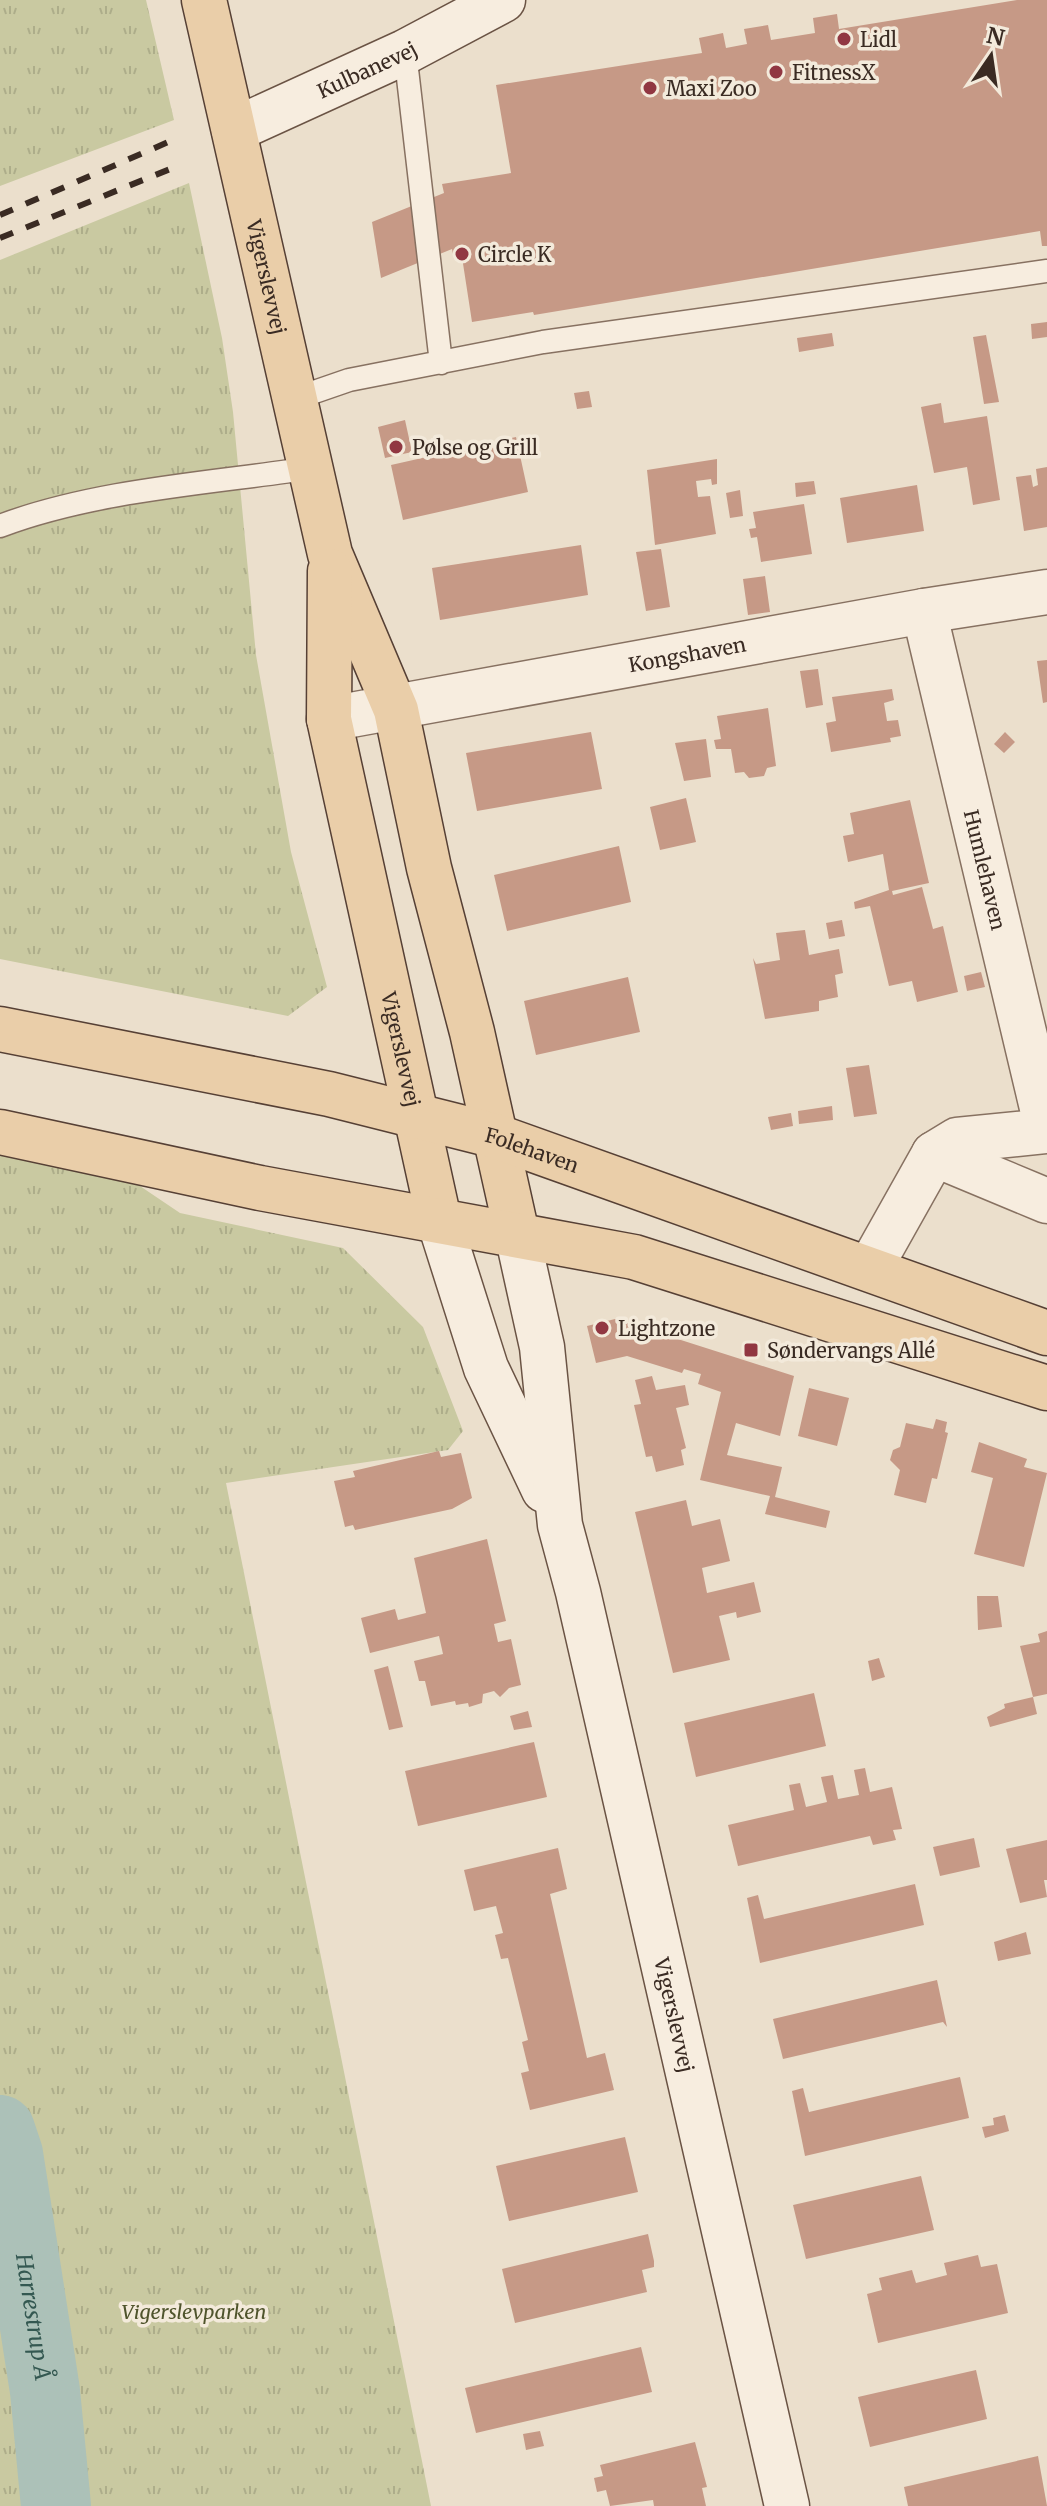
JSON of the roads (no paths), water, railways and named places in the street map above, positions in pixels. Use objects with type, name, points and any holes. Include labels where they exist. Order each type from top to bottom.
[{"type":"main road","name":"Vigerslevvej","points":[[204,0],[330,554],[396,710],[429,868],[472,1032],[492,1135],[517,1234]]},
{"type":"main road","name":"Vigerslevvej","points":[[330,554],[329,719],[439,1220]]},
{"type":"main road","name":"Folehaven","points":[[0,1029],[414,1113],[492,1135],[1047,1333]]},
{"type":"main road","points":[[0,1132],[232,1182],[634,1257],[1047,1388]]},
{"type":"street","name":"Kulbanevej","points":[[234,130],[405,52],[498,1]]},
{"type":"street","name":"Kongshaven","points":[[329,719],[396,710],[924,611],[1047,592]]},
{"type":"street","name":"Humlehaven","points":[[924,611],[1047,1130]]},
{"type":"street","points":[[870,1268],[934,1154],[957,1140],[1047,1130]]},
{"type":"street","points":[[934,1154],[1047,1201]]},
{"type":"street","name":"Vigerslevvej","points":[[439,1220],[486,1368],[560,1525]]},
{"type":"street","name":"Vigerslevvej","points":[[517,1234],[542,1347],[560,1525],[787,2506]]},
{"type":"lane","points":[[405,52],[441,363]]},
{"type":"lane","points":[[294,399],[349,380],[543,342],[1047,271]]},
{"type":"lane","points":[[0,526],[27,516],[116,498],[312,468]]},
{"type":"waterway","name":"Harrestrup Å","points":[[0,2130],[8,2154],[45,2391],[56,2506]]},
{"type":"railway","points":[[0,215],[173,140]]},
{"type":"railway","points":[[0,238],[180,165]]},
{"type":"place","name":"Lidl","points":[[844,39]]},
{"type":"place","name":"FitnessX","points":[[776,72]]},
{"type":"place","name":"Maxi Zoo","points":[[650,88]]},
{"type":"place","name":"Circle K","points":[[462,254]]},
{"type":"place","name":"Pølse og Grill","points":[[396,447]]},
{"type":"place","name":"Lightzone","points":[[602,1328]]},
{"type":"place","name":"Søndervangs Allé","points":[[751,1350]]},
{"type":"park label","name":"Vigerslevparken","points":[[194,2311]]}]
